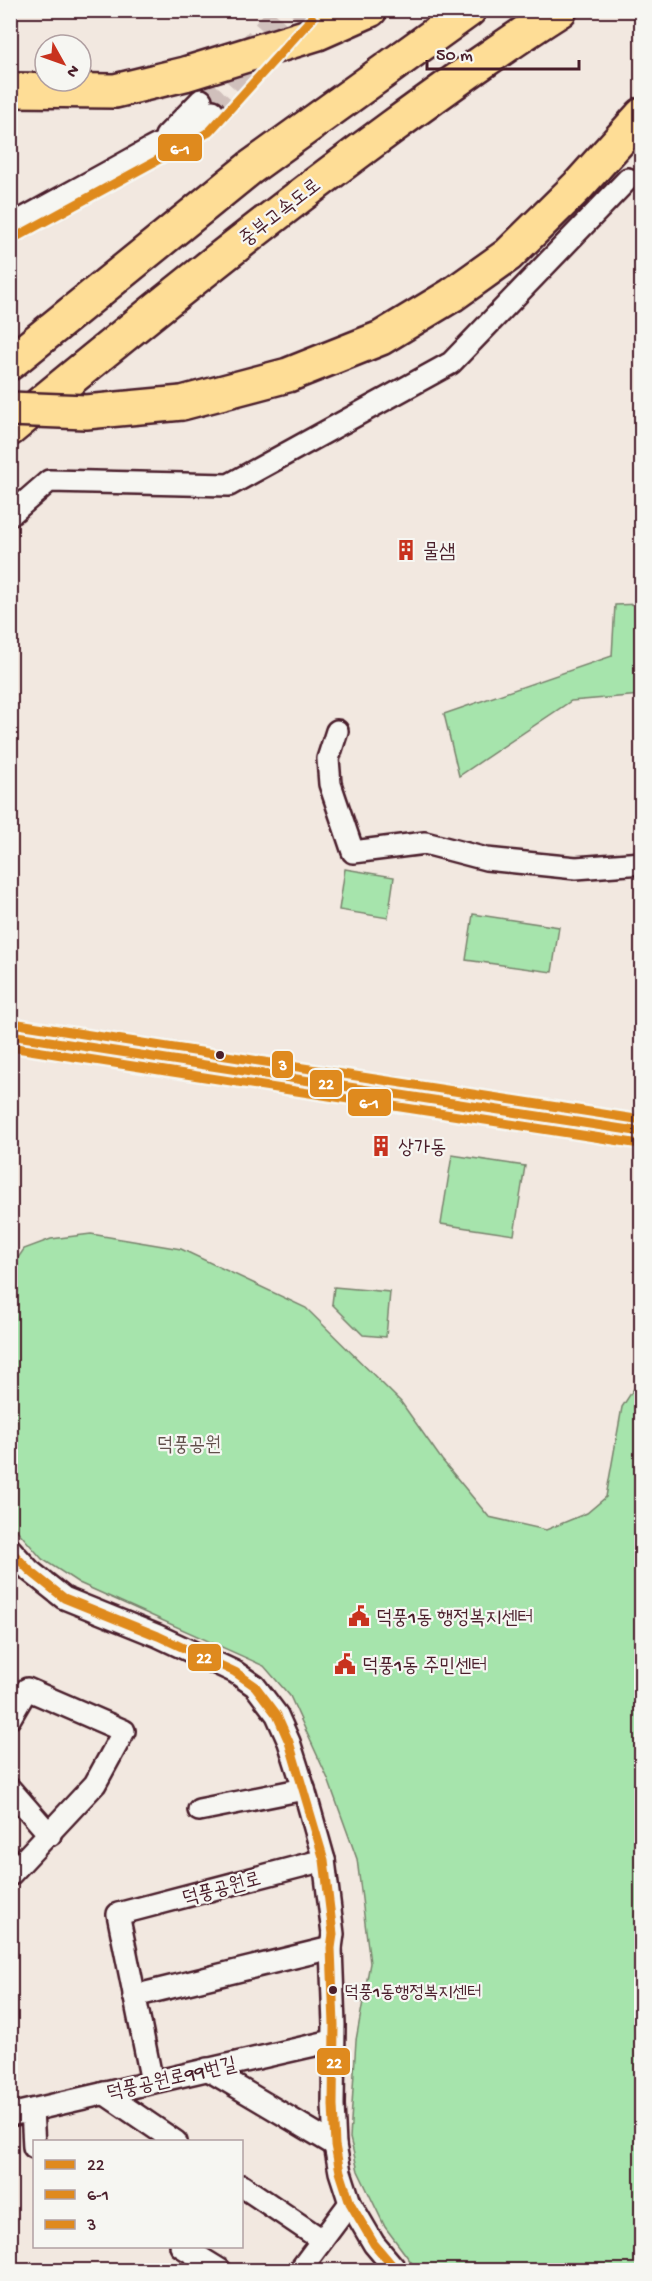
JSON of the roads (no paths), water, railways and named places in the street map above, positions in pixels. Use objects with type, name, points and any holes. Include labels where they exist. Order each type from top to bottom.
[{"type":"highway","points":[[10,90],[115,91],[185,74],[318,33],[370,10]]},
{"type":"highway","points":[[10,363],[250,168],[469,10]]},
{"type":"highway","name":"중부고속도로","points":[[10,429],[162,303],[320,179],[501,47],[560,10]]},
{"type":"highway","points":[[10,409],[86,412],[182,403],[288,375],[381,338],[452,295],[508,255],[578,186],[642,115]]},
{"type":"main road","points":[[10,1035],[642,1132]]},
{"type":"street","points":[[10,226],[157,145],[186,133],[202,123],[207,106]]},
{"type":"street","points":[[10,515],[49,481],[229,484],[249,474],[451,363],[628,179]]},
{"type":"street","points":[[337,731],[328,759],[330,784],[353,852],[425,843],[486,858],[576,868],[642,863]]},
{"type":"street","points":[[10,1549],[30,1571],[64,1598],[158,1636],[235,1672],[255,1686],[277,1715],[289,1742],[324,1860],[333,1934],[331,1948],[334,2145],[350,2203],[374,2244],[396,2271]]},
{"type":"street","points":[[10,1718],[27,1689],[124,1731],[95,1785],[11,1875]]},
{"type":"street","points":[[10,1789],[50,1835]]},
{"type":"street","points":[[199,1810],[304,1789]]},
{"type":"street","name":"덕풍공원로","points":[[134,1996],[118,1914],[324,1860]]},
{"type":"street","points":[[152,2082],[134,1996],[331,1948]]},
{"type":"street","name":"덕풍공원로99번길","points":[[10,2115],[333,2041]]},
{"type":"street","points":[[207,2069],[334,2145]]},
{"type":"street","points":[[104,2093],[173,2140]]},
{"type":"street","points":[[32,2110],[34,2140]]},
{"type":"street","points":[[243,2187],[322,2240]]},
{"type":"street","points":[[300,2271],[350,2203]]},
{"type":"street","points":[[183,2248],[220,2271]]},
{"type":"tunnel","points":[[201,100],[281,10]]},
{"type":"tunnel","points":[[213,111],[303,10]]},
{"type":"place","name":"물샘","points":[[406,550]]},
{"type":"place","name":"상가동","points":[[381,1146]]},
{"type":"place","name":"덕풍1동 행정복지센터","points":[[359,1616]]},
{"type":"place","name":"덕풍1동 주민센터","points":[[345,1664]]},
{"type":"place","name":"덕풍1동행정복지센터","points":[[333,1990]]},
{"type":"park label","name":"덕풍공원","points":[[189,1443]]}]
